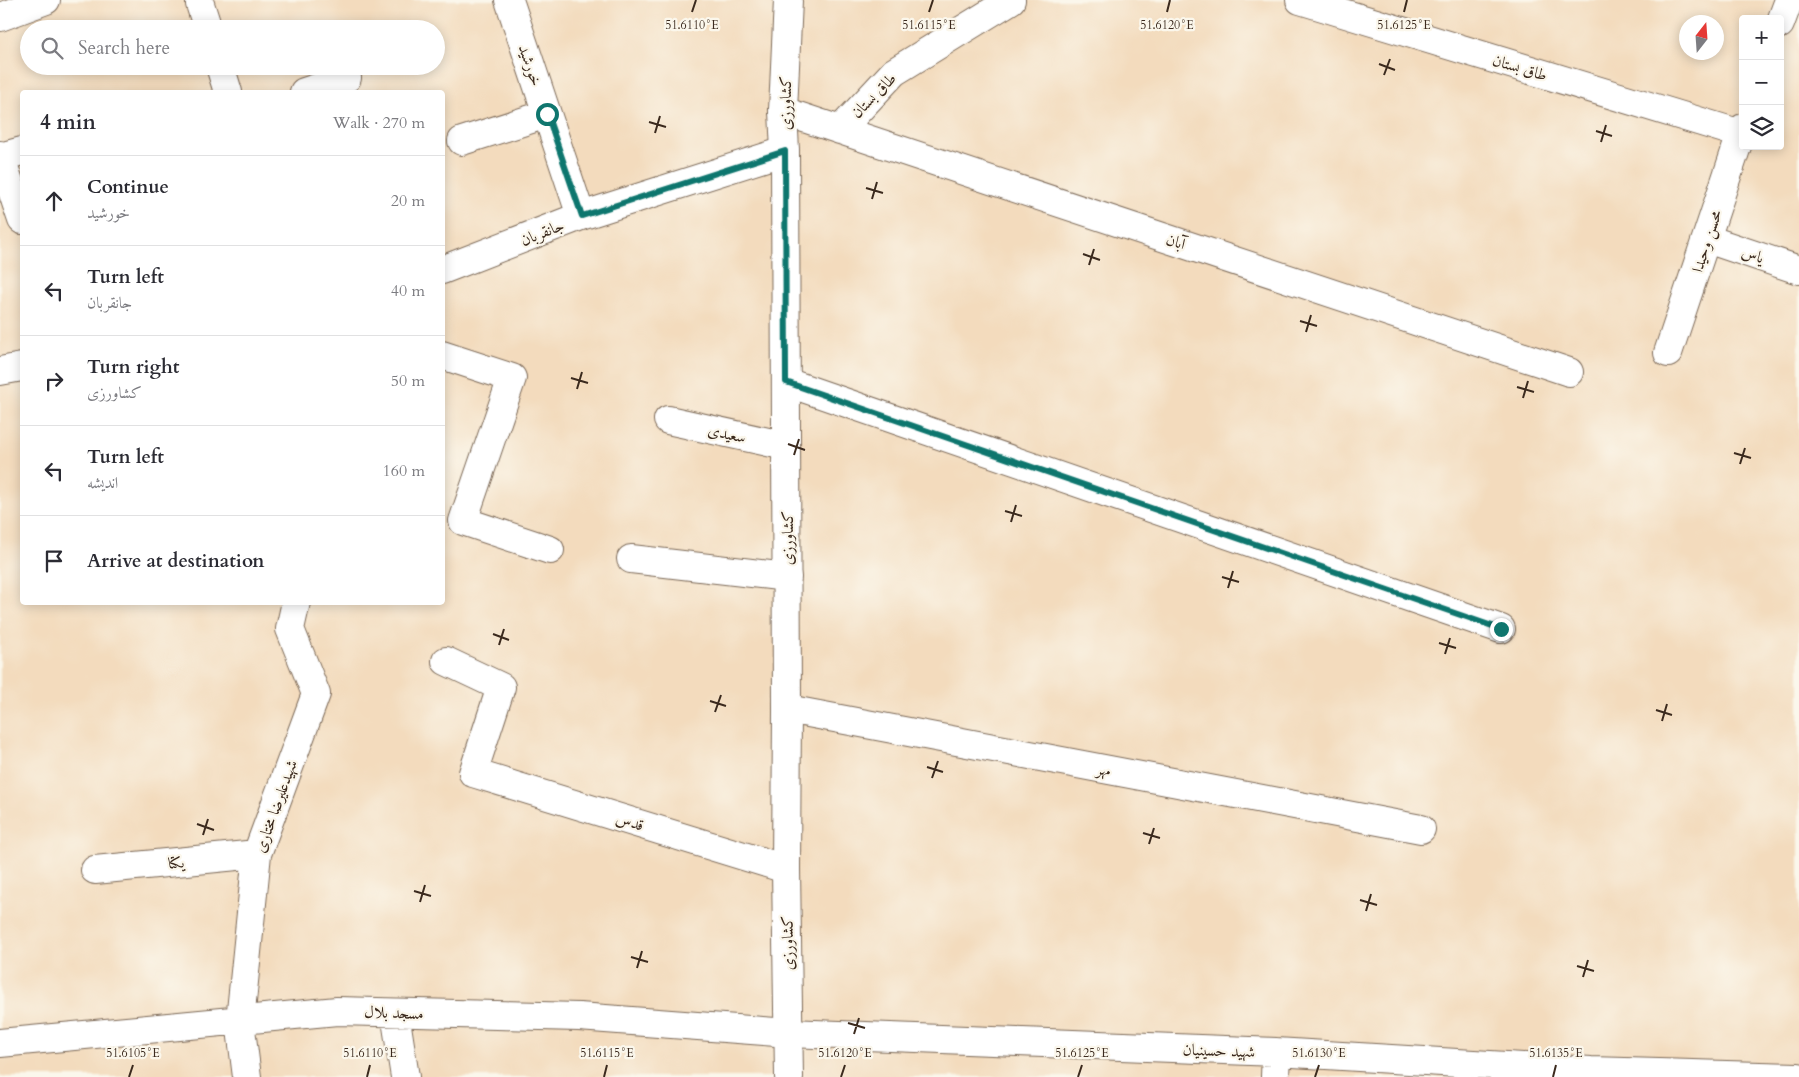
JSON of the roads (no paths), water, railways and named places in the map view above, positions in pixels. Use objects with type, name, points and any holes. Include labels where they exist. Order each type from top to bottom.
[{"type":"street","points":[[0,17],[46,0]]},
{"type":"street","name":"خورشید","points":[[509,0],[582,216]]},
{"type":"street","name":"کشاورزی","points":[[788,0],[783,111],[785,151],[788,709],[786,869],[789,1077]]},
{"type":"street","name":"طاق بستان","points":[[840,130],[894,72],[1010,0]]},
{"type":"street","name":"طاق بستان","points":[[1300,0],[1739,130]]},
{"type":"street","points":[[1783,15],[1789,0]]},
{"type":"street","points":[[223,75],[227,90]]},
{"type":"street","points":[[310,90],[347,78]]},
{"type":"street","name":"آبان","points":[[783,111],[1569,372]]},
{"type":"street","points":[[462,141],[547,114]]},
{"type":"street","name":"محسن وحیدا","points":[[1668,353],[1739,140]]},
{"type":"street","points":[[20,151],[0,156],[20,214]]},
{"type":"street","name":"جانقربان","points":[[445,269],[582,216],[785,151]]},
{"type":"street","name":"یاس","points":[[1707,239],[1799,270]]},
{"type":"street","points":[[445,356],[512,378],[464,521],[550,550]]},
{"type":"street","points":[[0,371],[20,367]]},
{"type":"street","points":[[786,382],[1501,629]]},
{"type":"street","name":"سعیدی","points":[[668,420],[786,446]]},
{"type":"street","points":[[631,559],[787,577]]},
{"type":"street","name":"شهیدعلیرضا مختاری","points":[[247,1077],[240,1021],[257,854],[316,694],[290,629],[295,605]]},
{"type":"street","name":"قدس","points":[[446,661],[501,687],[473,772],[786,869]]},
{"type":"street","name":"مهر","points":[[788,709],[1421,828]]},
{"type":"street","name":"یکتا","points":[[95,870],[257,854]]},
{"type":"street","name":"مسجد بلال","points":[[0,1043],[338,1011],[580,1017],[789,1033]]},
{"type":"street","points":[[395,1012],[405,1077]]},
{"type":"street","name":"شهید حسینیان","points":[[789,1033],[1275,1065],[1798,1077]]}]
